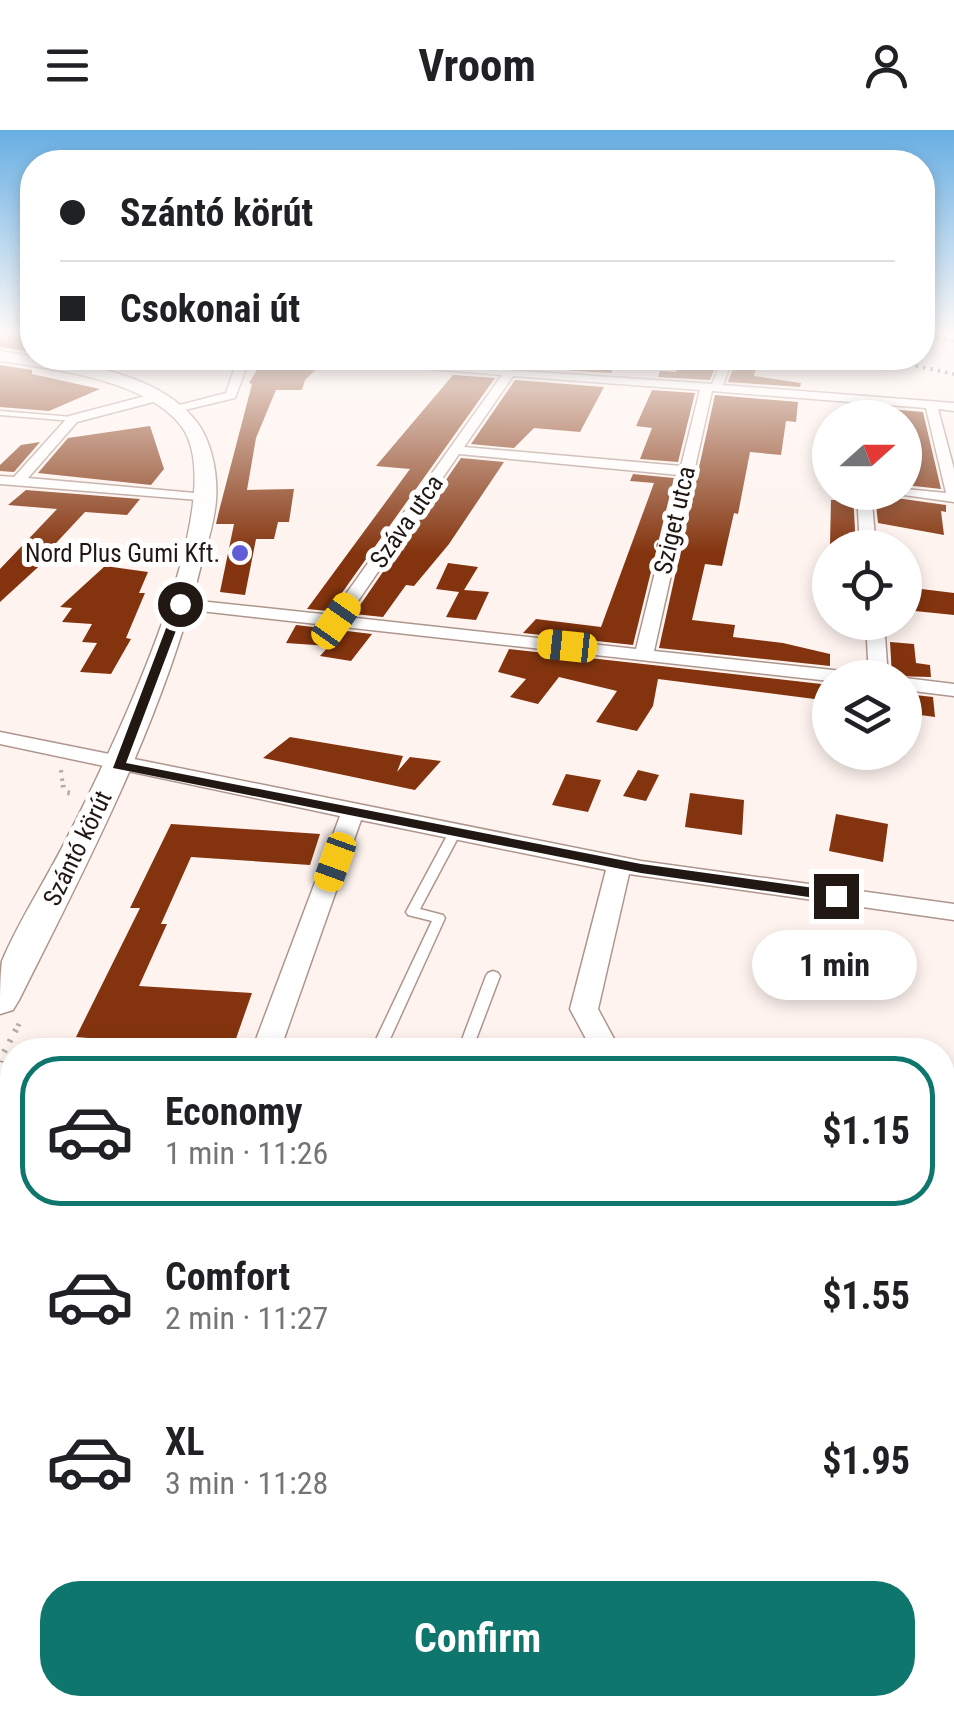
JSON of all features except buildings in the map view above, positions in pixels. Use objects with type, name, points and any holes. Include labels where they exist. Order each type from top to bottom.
[{"type":"street","points":[[17,482],[73,420],[121,407]]},
{"type":"street","points":[[170,407],[176,410],[188,407]]},
{"type":"street","name":"Száva utca","points":[[336,621],[485,407]]},
{"type":"street","name":"Sziget utca","points":[[644,654],[685,470],[706,407]]},
{"type":"street","points":[[922,495],[954,497],[931,407]]},
{"type":"street","name":"Szántó körút","points":[[0,1000],[118,766],[180,604],[206,498],[198,438],[176,410]]},
{"type":"street","points":[[455,450],[685,470]]},
{"type":"street","points":[[0,480],[206,498]]},
{"type":"street","points":[[180,604],[812,673]]},
{"type":"street","points":[[922,686],[954,690]]},
{"type":"street","points":[[0,738],[118,766],[619,864],[954,912]]},
{"type":"street","points":[[270,1038],[352,812]]},
{"type":"street","points":[[600,1038],[584,1009],[619,864]]},
{"type":"lane","points":[[0,413],[73,420]]},
{"type":"lane","points":[[383,1038],[438,918],[412,912],[456,832]]},
{"type":"lane","points":[[470,1038],[493,976]]},
{"type":"place","name":"Nord Plus Gumi Kft.","points":[[240,553]]},
{"type":"route","points":[[180,604],[118,766],[641,868],[836,896]]}]
